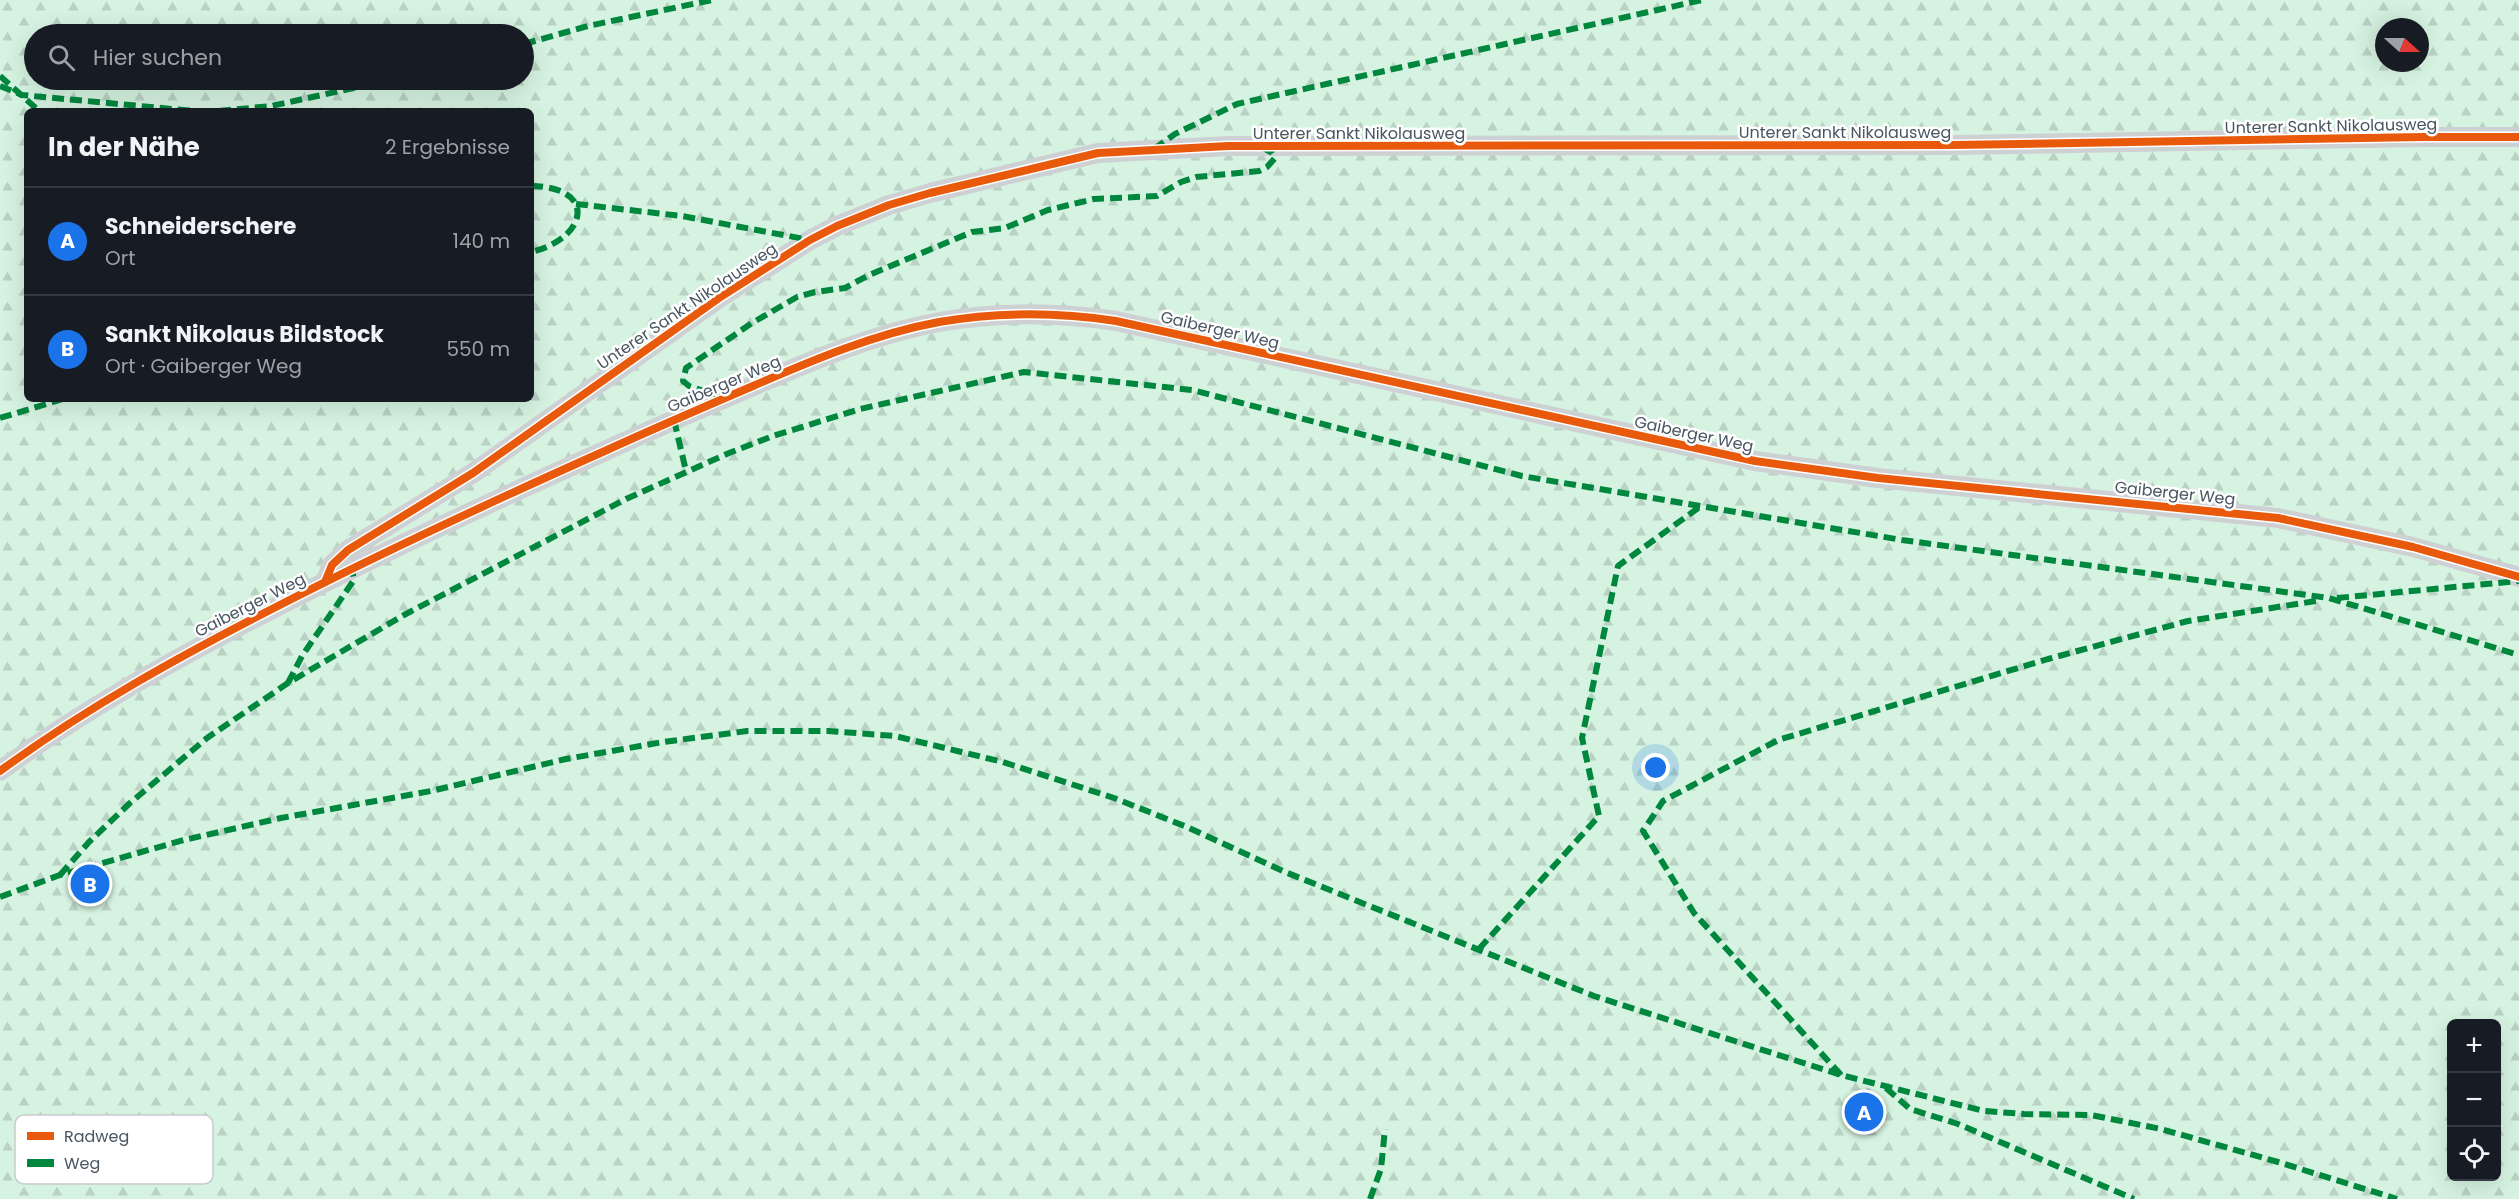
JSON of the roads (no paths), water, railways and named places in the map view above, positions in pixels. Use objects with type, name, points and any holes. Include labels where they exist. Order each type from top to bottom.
[{"type":"street","name":"Unterer Sankt Nikolausweg","points":[[325,582],[332,565],[348,550],[472,473],[719,298],[810,240],[847,222],[899,202],[1098,153],[1228,146],[1942,146],[2519,137]]},
{"type":"street","name":"Gaiberger Weg","points":[[0,771],[87,712],[174,660],[325,582],[543,478],[827,355],[887,335],[938,322],[996,315],[1044,314],[1116,321],[1755,461],[1878,478],[2278,518],[2413,547],[2519,577]]},
{"type":"place","name":"Sankt Nikolaus Bildstock","points":[[90,884]]},
{"type":"place","name":"Schneiderschere","points":[[1864,1112]]}]
